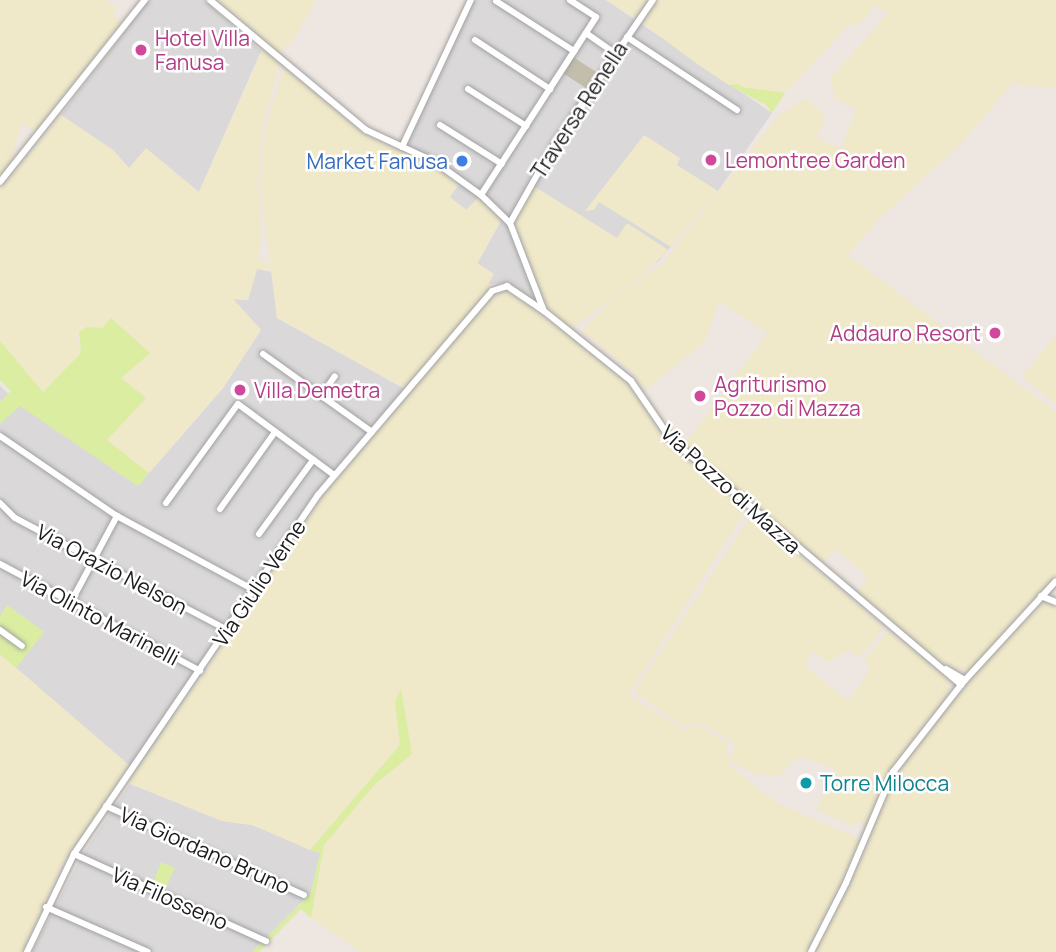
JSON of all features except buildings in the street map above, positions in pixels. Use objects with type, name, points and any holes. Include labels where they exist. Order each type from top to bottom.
[{"type":"street","points":[[0,182],[145,0]]},
{"type":"street","name":"Via Pozzo di Mazza","points":[[210,0],[366,130],[444,166],[481,195],[510,223],[544,311],[631,382],[670,438],[936,663]]},
{"type":"street","points":[[402,147],[440,75],[471,0]]},
{"type":"street","points":[[481,195],[596,17],[570,0]]},
{"type":"street","name":"Traversa Renella","points":[[510,223],[555,143],[653,0]]},
{"type":"street","points":[[496,1],[574,51]]},
{"type":"street","points":[[586,33],[616,54]]},
{"type":"street","points":[[627,37],[737,110]]},
{"type":"street","points":[[475,40],[550,89]]},
{"type":"street","points":[[468,89],[526,127]]},
{"type":"street","points":[[440,124],[502,164]]},
{"type":"street","name":"Via Giulio Verne","points":[[27,952],[46,907],[74,854],[334,475],[496,288],[507,286],[544,311]]},
{"type":"street","points":[[262,354],[372,432]]},
{"type":"street","points":[[321,396],[335,376]]},
{"type":"street","points":[[166,503],[238,404],[334,475]]},
{"type":"street","points":[[220,509],[275,432]]},
{"type":"street","points":[[0,436],[117,516],[254,590]]},
{"type":"street","points":[[259,534],[313,460]]},
{"type":"street","name":"Via Orazio Nelson","points":[[0,503],[15,518],[227,630]]},
{"type":"street","points":[[71,603],[117,516]]},
{"type":"street","name":"Via Olinto Marinelli","points":[[0,564],[200,671]]},
{"type":"street","points":[[811,952],[846,883],[887,782],[963,682],[1056,581]]},
{"type":"street","points":[[1041,596],[1056,602]]},
{"type":"street","points":[[0,631],[22,646]]},
{"type":"street","points":[[936,663],[951,678],[963,682]]},
{"type":"street","points":[[936,663],[963,682]]},
{"type":"street","points":[[950,698],[951,678]]},
{"type":"street","name":"Via Giordano Bruno","points":[[106,806],[304,895]]},
{"type":"street","name":"Via Filosseno","points":[[74,854],[266,941]]},
{"type":"street","points":[[46,907],[148,952]]},
{"type":"shaded area","points":[[0,0],[106,0],[118,8],[113,15],[123,23],[36,132],[22,122],[11,161],[0,176]]},
{"type":"shaded area","points":[[149,0],[204,0],[261,51],[199,192],[129,169],[113,150],[61,115]]},
{"type":"shaded area","points":[[218,0],[316,0],[292,42],[279,52]]},
{"type":"shaded area","points":[[469,0],[606,0],[772,113],[718,191],[657,263],[533,186],[519,247],[544,302],[538,305],[507,283],[488,284],[477,264],[501,221],[467,210],[449,197],[459,183],[431,164],[398,150]]},
{"type":"shaded area","points":[[606,0],[649,0],[636,18]]},
{"type":"shaded area","points":[[656,0],[1056,0],[1056,88],[1012,84],[962,143],[879,219],[848,255],[1056,412],[1056,575],[969,672],[944,665],[854,595],[866,581],[863,572],[836,549],[821,566],[683,446],[768,333],[719,302],[704,342],[646,390],[632,372],[582,330],[615,297],[660,266],[780,114],[806,98],[825,116],[817,139],[841,148],[856,110],[834,97],[830,78],[888,14],[875,5],[858,25],[850,24],[785,93],[729,85],[697,64],[641,22]]},
{"type":"shaded area","points":[[263,49],[280,63],[263,125],[258,185],[262,232],[258,259],[269,264],[270,271],[257,269],[248,300],[233,299],[261,330],[223,388],[149,473],[107,440],[146,398],[121,378],[150,353],[111,318],[102,328],[94,327],[77,337],[81,353],[43,392],[0,341],[0,187],[61,115],[113,150],[129,168],[146,148],[199,192]]},
{"type":"shaded area","points":[[573,57],[598,73],[588,89],[563,73]]},
{"type":"shaded area","points":[[284,67],[368,137],[431,164],[459,184],[450,197],[466,210],[478,198],[501,220],[477,263],[494,274],[488,284],[492,287],[406,389],[277,318],[260,185],[265,129]]},
{"type":"shaded area","points":[[644,135],[680,158],[677,165],[718,191],[671,247],[599,202],[594,210],[585,211]]},
{"type":"shaded area","points":[[532,185],[617,238],[627,223],[668,250],[647,272],[570,330],[548,310],[515,235],[514,221]]},
{"type":"shaded area","points":[[257,269],[272,272],[277,318],[410,392],[319,496],[136,771],[0,654],[0,386],[20,405],[138,486],[223,388],[261,330],[233,299],[248,300]]},
{"type":"shaded area","points":[[508,289],[629,383],[661,433],[747,509],[630,692],[633,698],[683,730],[697,724],[728,744],[729,765],[777,803],[862,840],[807,952],[360,952],[311,918],[324,845],[375,784],[412,754],[407,727],[397,717],[402,739],[396,752],[310,850],[252,825],[222,821],[127,782],[208,667],[319,496],[490,298]]},
{"type":"shaded area","points":[[1056,335],[1056,405],[1022,376]]},
{"type":"shaded area","points":[[752,514],[884,628],[859,658],[849,650],[827,662],[812,650],[806,667],[848,701],[870,671],[865,659],[888,631],[950,679],[946,697],[887,775],[867,825],[857,822],[855,827],[816,810],[837,770],[804,757],[793,760],[779,776],[754,773],[730,762],[735,745],[701,722],[682,726],[634,692]]},
{"type":"shaded area","points":[[1045,601],[1056,605],[1056,952],[814,952],[871,839],[869,834],[895,773],[972,677]]},
{"type":"shaded area","points":[[0,654],[132,768],[63,862],[24,952],[0,952]]},
{"type":"shaded area","points":[[130,784],[222,821],[252,825],[320,853],[311,893],[252,952],[32,952],[82,855]]},
{"type":"green space","points":[[738,84],[742,87],[785,93],[772,113],[766,105],[729,85]]},
{"type":"green space","points":[[111,318],[150,353],[121,378],[146,398],[107,440],[149,473],[138,486],[20,406],[0,424],[0,402],[11,391],[0,380],[0,341],[43,392],[81,353],[79,332],[87,327],[102,328]]},
{"type":"green space","points":[[7,605],[44,632],[16,668],[0,654],[0,616]]},
{"type":"green space","points":[[401,689],[412,754],[375,784],[324,845],[311,918],[301,909],[259,952],[252,952],[311,893],[320,853],[310,850],[400,745],[395,701]]},
{"type":"green space","points":[[161,862],[175,868],[164,891],[152,886]]},
{"type":"place","name":"Hotel Villa Fanusa","points":[[141,50]]},
{"type":"place","name":"Lemontree Garden","points":[[711,160]]},
{"type":"place","name":"Market Fanusa","points":[[462,161]]},
{"type":"place","name":"Addauro Resort","points":[[995,333]]},
{"type":"place","name":"Villa Demetra","points":[[240,390]]},
{"type":"place","name":"Agriturismo Pozzo di Mazza","points":[[700,396]]},
{"type":"place","name":"Torre Milocca","points":[[806,783]]}]
